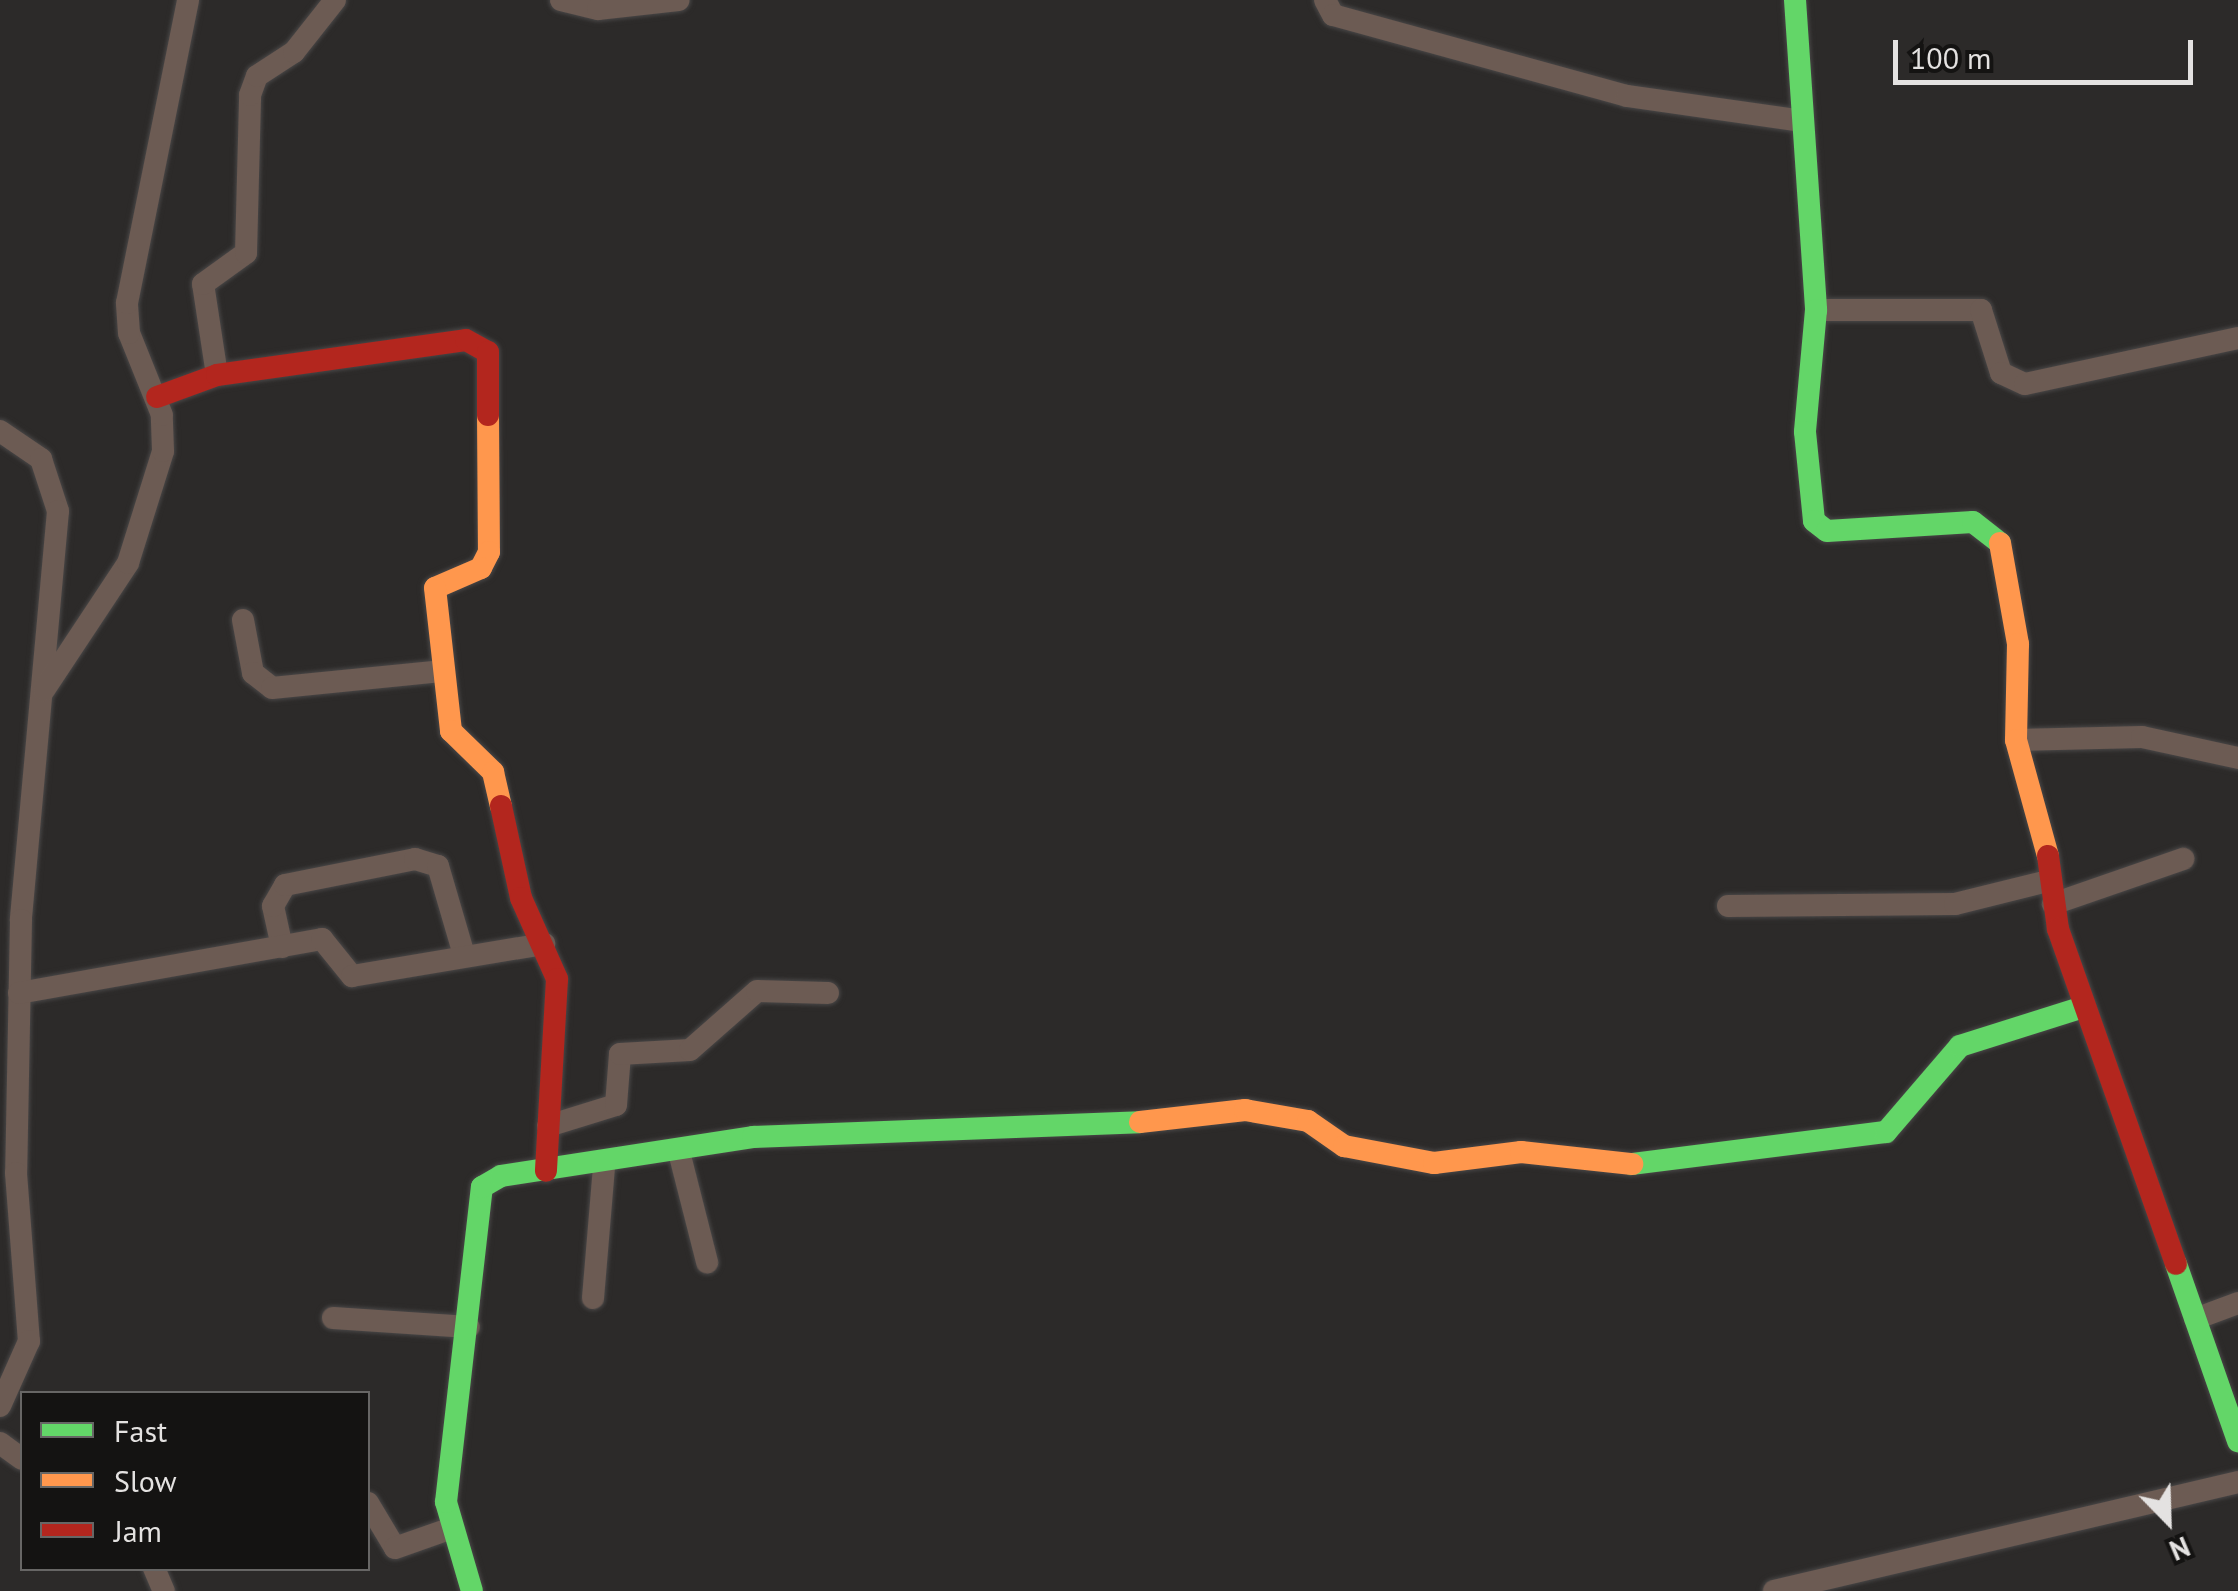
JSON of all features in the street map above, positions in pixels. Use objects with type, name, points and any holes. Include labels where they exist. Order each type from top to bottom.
[{"type":"street","points":[[42,692],[128,563],[163,451],[157,397],[129,334],[127,303],[188,0]]},
{"type":"street","points":[[217,375],[203,284],[246,253],[250,95],[257,76],[294,52],[334,0]]},
{"type":"street","points":[[561,0],[598,9],[679,0]]},
{"type":"street","points":[[1325,0],[1333,16],[1627,96],[1802,122]]},
{"type":"street","points":[[1795,0],[1816,310],[1805,432],[1816,525],[1973,522],[1995,532],[2018,644],[2016,740],[2041,809],[2050,892],[2084,1007],[2238,1439]]},
{"type":"street","points":[[1816,310],[1981,310],[2001,374],[2025,384],[2238,338]]},
{"type":"street","points":[[157,397],[217,375],[466,340],[488,352],[489,552],[481,568],[436,588],[441,671],[446,722],[501,792],[520,898],[544,944],[560,1005],[546,1171]]},
{"type":"street","points":[[0,431],[41,459],[56,488],[20,993],[16,1173],[29,1341],[0,1406]]},
{"type":"street","points":[[243,620],[253,673],[272,688],[441,671]]},
{"type":"street","points":[[2016,740],[2142,737],[2238,758]]},
{"type":"street","points":[[282,947],[273,906],[284,884],[415,859],[438,866],[464,955]]},
{"type":"street","points":[[1728,906],[1955,904],[2050,892],[2182,859]]},
{"type":"street","points":[[20,993],[330,941],[352,976],[544,944]]},
{"type":"street","points":[[548,1126],[616,1105],[620,1054],[690,1050],[757,991],[828,993]]},
{"type":"street","points":[[472,1591],[449,1530],[469,1327],[476,1197],[501,1176],[604,1166],[753,1136],[1062,1131],[1245,1110],[1308,1121],[1344,1146],[1434,1163],[1520,1152],[1610,1166],[1776,1152],[1886,1132],[1960,1046],[2084,1007]]},
{"type":"street","points":[[678,1152],[707,1262]]},
{"type":"street","points":[[593,1298],[604,1166]]},
{"type":"street","points":[[2194,1319],[2238,1303]]},
{"type":"street","points":[[334,1318],[469,1327]]},
{"type":"street","points":[[0,1443],[20,1458]]},
{"type":"street","points":[[1774,1591],[2238,1482]]},
{"type":"street","points":[[370,1506],[395,1548],[449,1530]]},
{"type":"traffic: fast","points":[[1795,0],[1816,310],[1805,432],[1814,521],[1827,531],[1973,522],[2000,543]]},
{"type":"traffic: fast","points":[[1632,1164],[1886,1132],[1960,1046],[2084,1007]]},
{"type":"traffic: fast","points":[[472,1591],[446,1502],[482,1187],[501,1176],[753,1137],[1140,1122]]},
{"type":"traffic: fast","points":[[2176,1264],[2238,1441]]},
{"type":"traffic: slow","points":[[488,415],[489,552],[481,568],[435,588],[451,731],[493,772],[501,806]]},
{"type":"traffic: slow","points":[[2000,543],[2018,644],[2016,740],[2048,856]]},
{"type":"traffic: slow","points":[[1140,1122],[1245,1110],[1308,1121],[1344,1146],[1434,1163],[1521,1152],[1632,1164]]},
{"type":"traffic: jam","points":[[157,397],[217,375],[466,340],[488,352],[488,415]]},
{"type":"traffic: jam","points":[[501,806],[521,898],[557,979],[546,1171]]},
{"type":"traffic: jam","points":[[2048,856],[2058,929],[2176,1264]]}]
